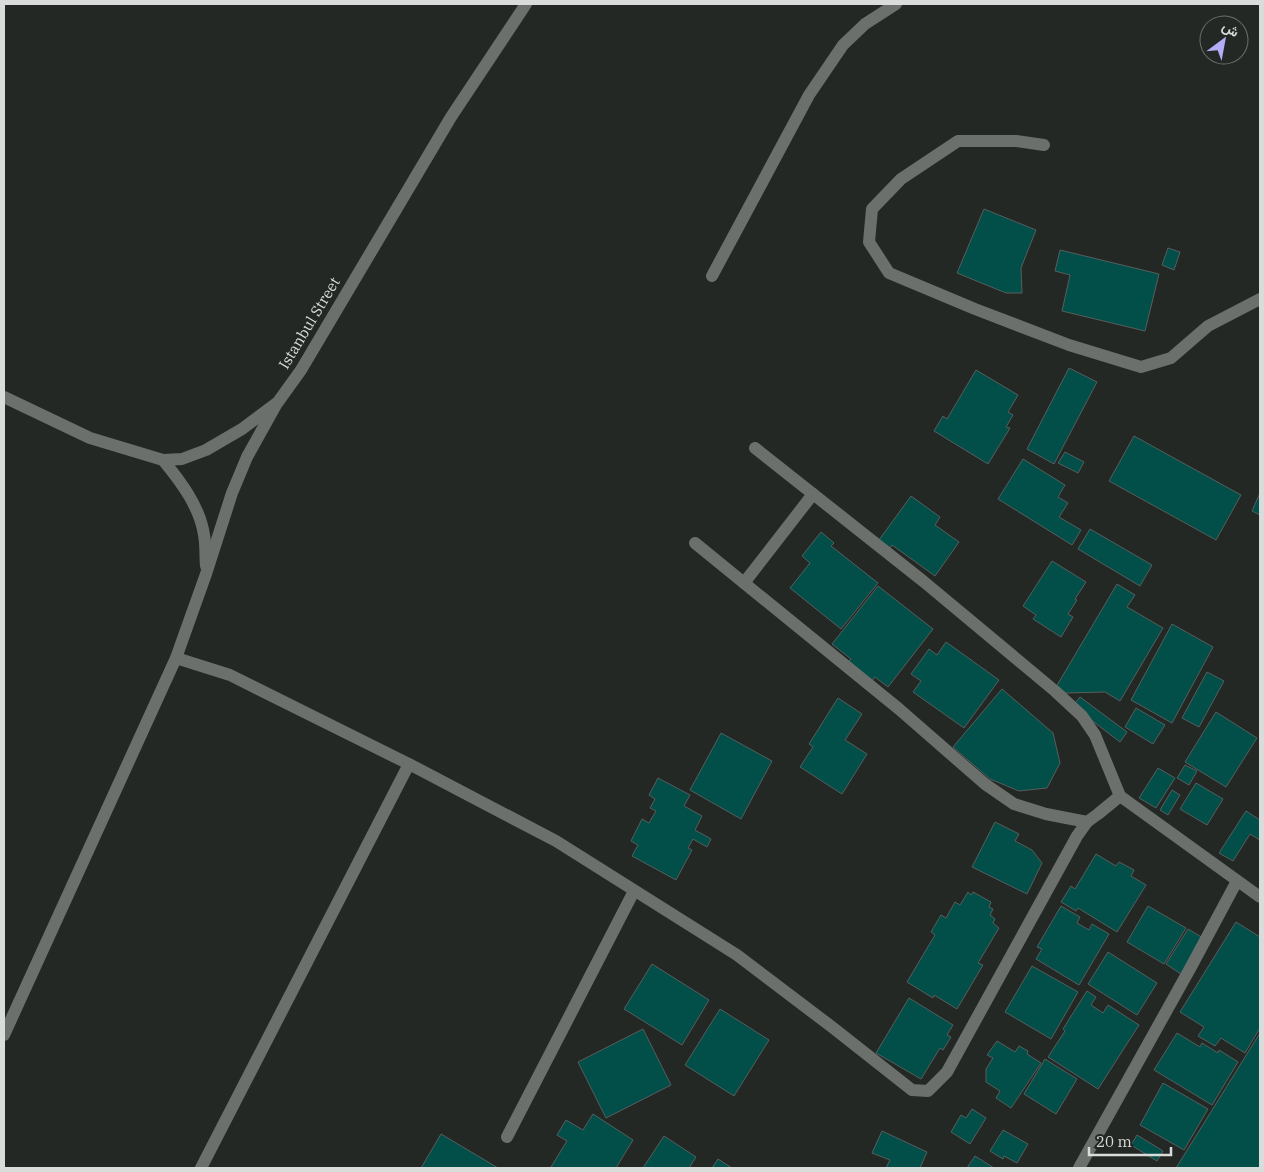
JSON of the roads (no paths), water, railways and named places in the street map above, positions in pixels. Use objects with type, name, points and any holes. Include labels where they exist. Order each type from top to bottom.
[{"type":"street","name":"Istanbul Street","points":[[4,397],[90,438],[163,460],[182,459],[206,450],[242,429],[278,402],[301,370],[451,117],[526,4]]},
{"type":"street","points":[[712,276],[809,95],[843,46],[865,24],[896,4]]},
{"type":"street","points":[[1044,146],[1016,140],[958,141],[901,179],[872,209],[869,242],[889,273],[1060,342],[1141,367],[1171,358],[1208,326],[1260,299]]},
{"type":"street","points":[[4,1035],[176,658],[232,493],[247,457],[278,402]]},
{"type":"street","points":[[756,448],[923,581],[1055,691],[1082,716],[1095,735],[1120,796],[1260,898]]},
{"type":"street","points":[[163,460],[194,504],[204,534],[206,574]]},
{"type":"street","points":[[744,583],[813,494]]},
{"type":"street","points":[[695,543],[899,709],[985,784],[1014,804],[1046,814],[1087,822]]},
{"type":"street","points":[[176,658],[230,675],[409,764],[556,841],[737,955],[912,1090],[928,1091],[948,1072],[1077,836],[1087,822],[1120,796]]},
{"type":"street","points":[[202,1168],[409,764]]},
{"type":"street","points":[[1079,1168],[1188,974],[1237,881]]},
{"type":"street","points":[[507,1137],[634,891]]}]
